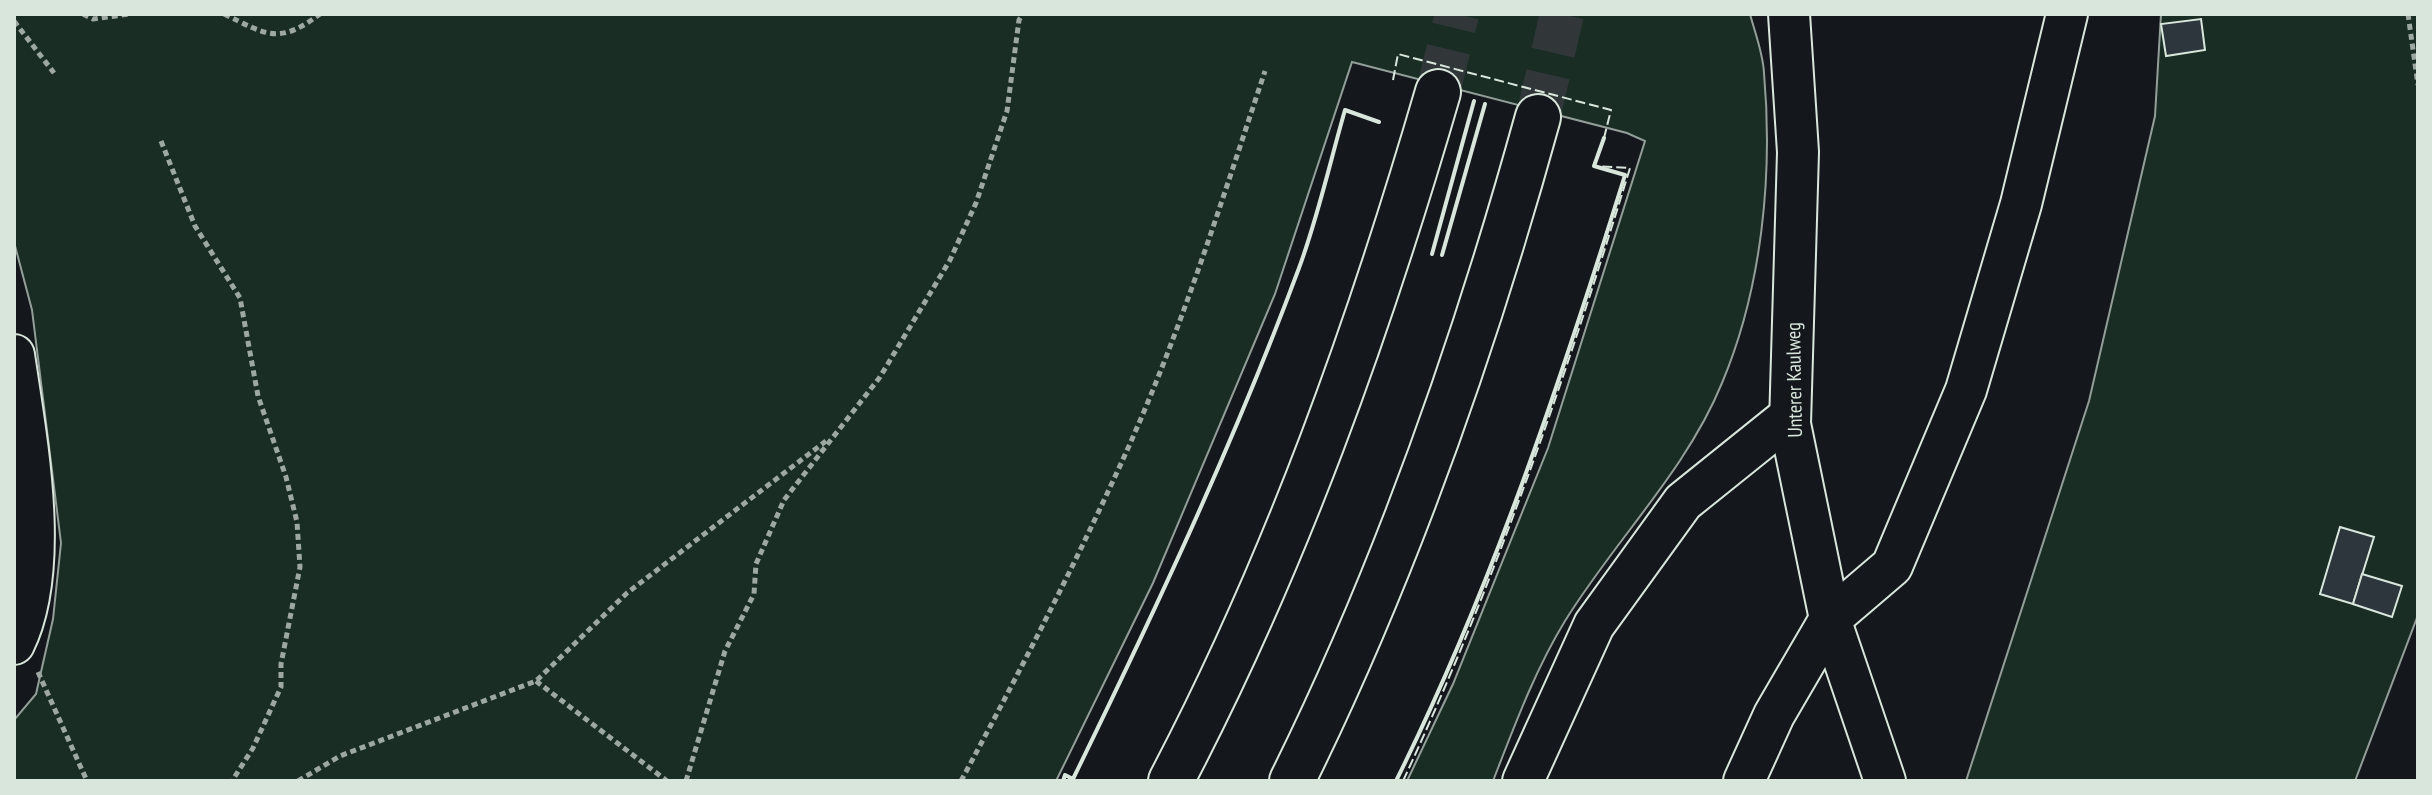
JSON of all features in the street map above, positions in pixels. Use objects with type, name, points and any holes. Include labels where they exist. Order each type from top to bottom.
[{"type":"highway","points":[[1171,781],[1237,644],[1327,432],[1395,239],[1438,92]]},
{"type":"highway","points":[[1292,781],[1344,668],[1428,466],[1505,236],[1538,117]]},
{"type":"street","name":"Unterer Kaulweg","points":[[1789,14],[1798,152],[1790,416],[1830,619],[1885,781]]},
{"type":"street","points":[[1744,781],[1774,715],[1830,619],[1892,566],[1966,390],[2021,204],[2067,14]]},
{"type":"street","points":[[14,355],[31,469],[34,564],[16,640]]},
{"type":"street","points":[[1523,781],[1594,625],[1683,502],[1790,416]]},
{"type":"path","points":[[83,14],[93,19],[130,14]]},
{"type":"path","points":[[224,14],[266,35],[295,33],[320,14]]},
{"type":"path","points":[[686,781],[725,651],[754,594],[756,564],[784,500],[880,377],[950,260],[976,203],[1007,111],[1019,20],[1023,14]]},
{"type":"path","points":[[2408,14],[2418,85]]},
{"type":"path","points":[[14,21],[54,73]]},
{"type":"path","points":[[961,781],[1027,658],[1125,455],[1198,270],[1265,71]]},
{"type":"path","points":[[161,141],[195,226],[240,298],[258,396],[286,477],[297,522],[300,567],[281,664],[281,687],[253,748],[232,781]]},
{"type":"path","points":[[298,781],[340,756],[536,681],[627,593],[833,436]]},
{"type":"path","points":[[16,640],[47,689],[87,781]]},
{"type":"path","points":[[536,681],[667,781]]},
{"type":"green space","points":[[14,14],[1750,14],[1762,58],[1766,112],[1767,151],[1761,231],[1747,309],[1736,347],[1707,415],[1670,476],[1565,621],[1535,679],[1493,781],[1407,781],[1453,684],[1548,448],[1645,141],[1627,133],[1352,62],[1275,294],[1153,583],[1056,781],[14,781],[14,720],[36,694],[53,619],[61,543],[32,310],[14,242]]},
{"type":"green space","points":[[2161,14],[2418,14],[2418,615],[2355,781],[1966,781],[2089,401],[2155,116]]},
{"type":"building","points":[[2201,19],[2205,50],[2166,56],[2161,24]]},
{"type":"building","points":[[2340,527],[2374,537],[2353,604],[2320,594]]},
{"type":"building","points":[[2362,574],[2402,586],[2392,617],[2353,604]]},
{"type":"tunnel","points":[[1438,92],[1457,14]]},
{"type":"tunnel","points":[[1538,117],[1562,14]]},
{"type":"fence","points":[[1393,80],[1398,54],[1611,110],[1604,138]]},
{"type":"fence","points":[[1403,781],[1468,631],[1527,479],[1630,168],[1594,166]]},
{"type":"wall","points":[[1432,254],[1474,101]]},
{"type":"wall","points":[[1442,255],[1485,104]]},
{"type":"wall","points":[[1063,781],[1065,775],[1073,779],[1104,716],[1248,398],[1306,249],[1345,110],[1379,122]]},
{"type":"wall","points":[[1396,781],[1431,708],[1494,558],[1550,406],[1601,252],[1625,175],[1594,166],[1604,138]]}]
